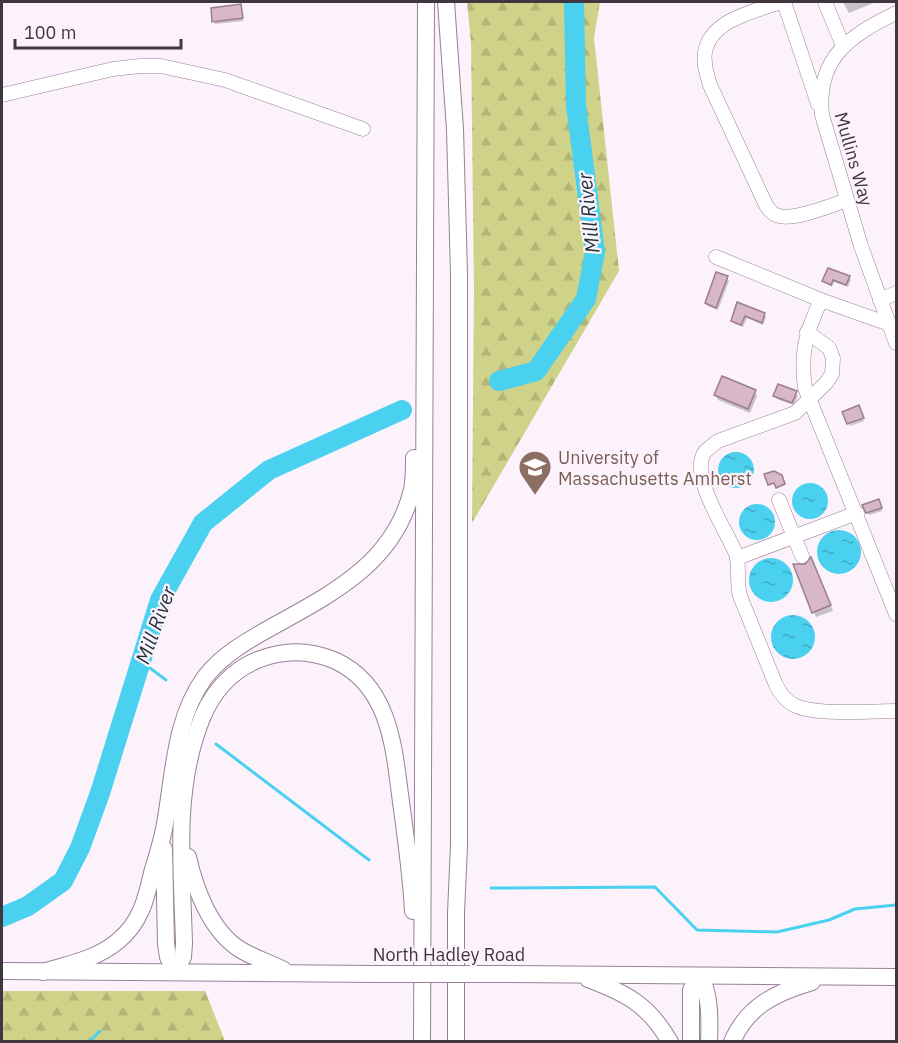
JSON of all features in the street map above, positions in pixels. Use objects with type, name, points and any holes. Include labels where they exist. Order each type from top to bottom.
[{"type":"main road","points":[[422,1041],[426,2]]},
{"type":"main road","points":[[446,2],[455,129],[459,274],[459,845],[456,1041]]},
{"type":"main road","points":[[43,972],[100,953],[118,941],[132,927],[143,909],[164,828],[171,775],[184,723],[192,699],[206,677],[221,660],[245,643],[357,576],[384,547],[402,517],[412,487],[426,220]]},
{"type":"main road","points":[[175,972],[183,957],[184,943],[182,824],[186,773],[198,728],[210,700],[228,679],[257,660],[294,652],[325,657],[356,674],[369,688],[384,712],[396,762],[412,893],[415,1041]]},
{"type":"main road","points":[[182,824],[193,877],[203,902],[219,928],[239,949],[290,973]]},
{"type":"main road","points":[[164,828],[166,944],[168,957],[175,972]]},
{"type":"main road","name":"North Hadley Road","points":[[2,972],[897,977]]},
{"type":"main road","points":[[576,975],[617,990],[633,999],[648,1010],[670,1041]]},
{"type":"main road","points":[[691,1041],[691,990],[701,976]]},
{"type":"main road","points":[[701,976],[707,990],[710,1041]]},
{"type":"main road","points":[[732,1041],[745,1020],[762,1003],[784,990],[829,977]]},
{"type":"main road","points":[[456,993],[464,1041]]},
{"type":"street","points":[[822,115],[783,2],[735,18],[719,28],[710,39],[705,51],[710,85],[766,204],[773,214],[784,217],[847,200]]},
{"type":"street","points":[[825,2],[843,46]]},
{"type":"street","name":"Mullins Way","points":[[897,13],[861,31],[843,46],[827,72],[821,92],[822,115],[840,178],[880,300],[897,343]]},
{"type":"street","points":[[2,95],[120,68],[161,66],[225,80],[363,129]]},
{"type":"street","points":[[716,258],[821,300],[889,324]]},
{"type":"street","points":[[880,300],[897,293]]},
{"type":"street","points":[[821,300],[807,332],[803,353],[803,372],[809,399],[897,614]]},
{"type":"street","points":[[795,413],[826,383],[832,374],[833,358],[829,348],[807,332]]},
{"type":"street","points":[[816,415],[807,412],[795,413],[718,441],[703,456],[701,469],[706,488],[737,558],[740,596],[776,685],[784,698],[797,706],[818,711],[897,711]]},
{"type":"street","points":[[779,500],[802,556]]},
{"type":"street","points":[[737,558],[857,513]]},
{"type":"green space","points":[[467,2],[600,2],[594,38],[619,271],[472,523],[474,289],[471,43]]},
{"type":"green space","points":[[2,991],[205,991],[225,1041],[2,1041]]},
{"type":"water","points":[[736,452],[749,457],[754,470],[749,483],[736,488],[723,483],[718,470],[723,457]]},
{"type":"water","points":[[810,483],[823,488],[828,501],[823,514],[810,519],[797,514],[792,501],[797,488]]},
{"type":"water","points":[[757,504],[770,509],[775,522],[770,535],[757,540],[744,535],[739,522],[744,509]]},
{"type":"water","points":[[839,530],[848,531],[855,536],[860,543],[860,561],[855,568],[848,573],[839,574],[830,573],[823,568],[818,561],[817,552],[818,543],[823,536],[830,531]]},
{"type":"water","points":[[771,558],[780,559],[787,564],[792,571],[792,589],[787,596],[780,601],[771,602],[762,601],[755,596],[750,589],[749,580],[750,571],[755,564],[762,559]]},
{"type":"water","points":[[793,615],[802,616],[809,621],[814,628],[814,646],[809,653],[802,658],[793,659],[784,658],[777,653],[772,646],[771,637],[772,628],[777,621],[784,616]]},
{"type":"building","points":[[241,4],[243,18],[212,22],[211,8]]},
{"type":"building","points":[[828,268],[850,276],[846,285],[833,280],[831,285],[822,281]]},
{"type":"building","points":[[716,272],[728,276],[716,308],[705,303]]},
{"type":"building","points":[[737,302],[765,313],[762,323],[745,316],[741,325],[731,321]]},
{"type":"building","points":[[722,376],[756,390],[748,409],[714,395]]},
{"type":"building","points":[[778,384],[797,391],[792,403],[773,396]]},
{"type":"building","points":[[859,405],[864,418],[847,424],[842,412]]},
{"type":"building","points":[[774,471],[782,475],[785,484],[776,488],[774,483],[768,485],[764,474]]},
{"type":"building","points":[[879,499],[882,508],[866,513],[862,505]]},
{"type":"building","points":[[811,557],[831,605],[812,613],[793,564],[805,564]]},
{"type":"waterway","name":"Mill River","points":[[499,381],[536,371],[586,299],[595,252],[576,106],[574,2]]},
{"type":"waterway","name":"Mill River","points":[[2,917],[28,906],[63,881],[80,848],[100,793],[160,600],[203,523],[269,470],[402,410]]},
{"type":"waterway","points":[[138,667],[150,668],[166,680]]},
{"type":"waterway","points":[[216,744],[369,860]]},
{"type":"waterway","points":[[491,888],[655,887],[697,930],[777,932],[829,920],[855,909],[896,905]]},
{"type":"waterway","points":[[89,1042],[100,1031]]},
{"type":"place","name":"University of Massachusetts Amherst","points":[[535,496]]}]
